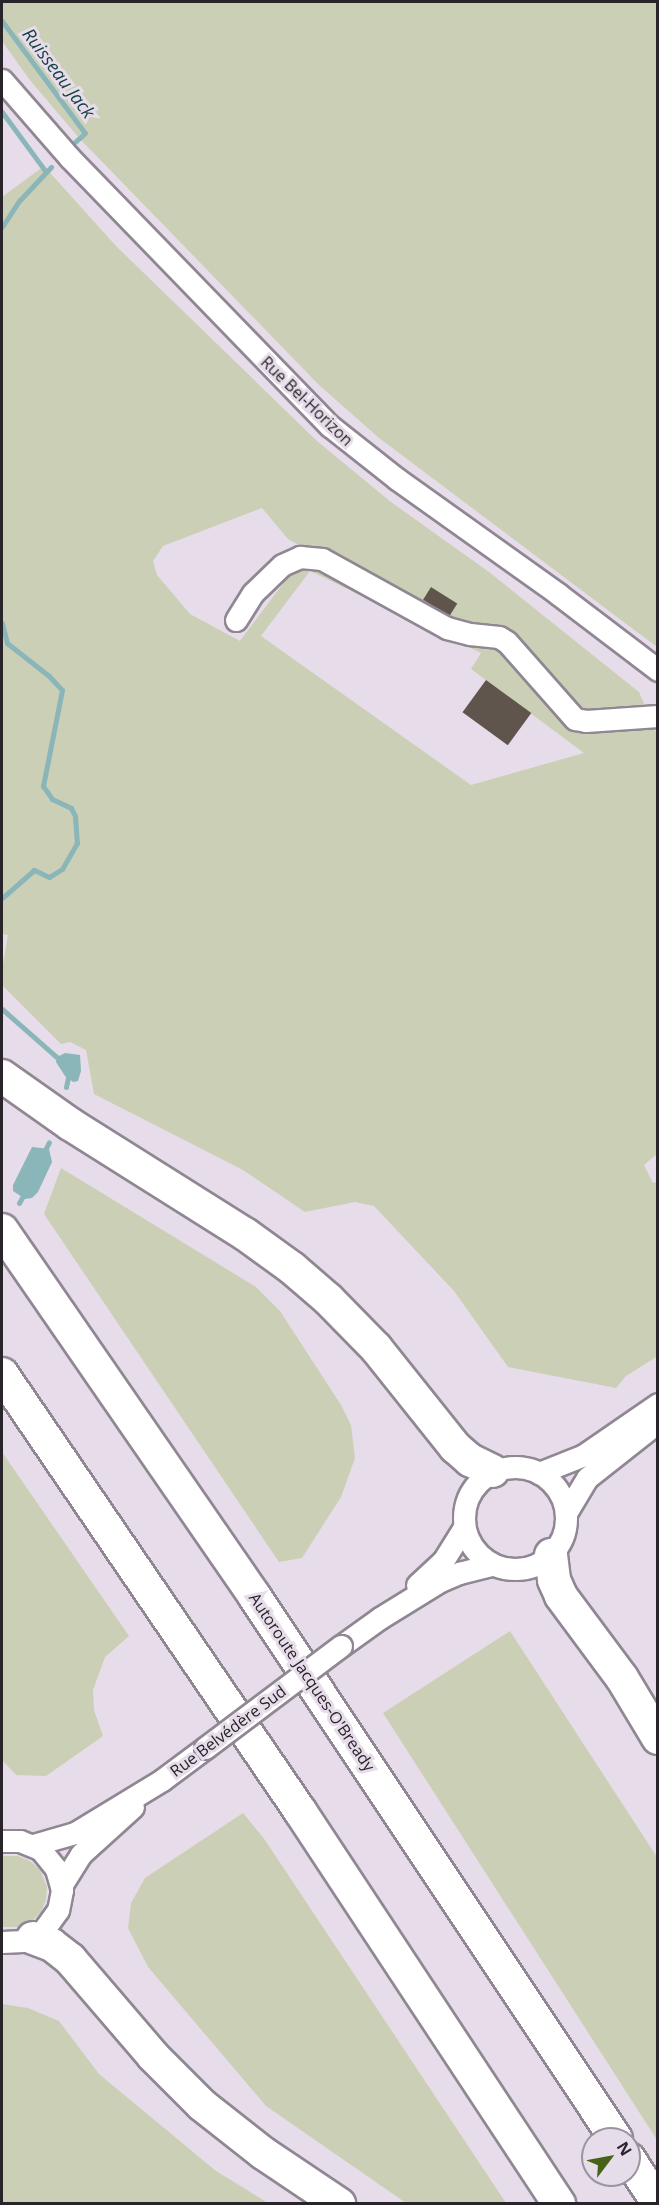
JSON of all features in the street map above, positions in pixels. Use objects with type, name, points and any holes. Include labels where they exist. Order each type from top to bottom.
[{"type":"highway","points":[[2,1077],[70,1124],[245,1234],[292,1268],[332,1303],[376,1348],[455,1447],[474,1463],[493,1471]]},
{"type":"highway","name":"Autoroute Jacques-O'Bready","points":[[2,1230],[261,1605],[608,2127]]},
{"type":"highway","points":[[2,1374],[319,1839],[559,2204]]},
{"type":"highway","points":[[551,1555],[554,1580],[561,1596],[621,1678],[657,1738]]},
{"type":"highway","points":[[33,1938],[57,1948],[70,1959],[153,2056],[202,2105],[263,2153],[339,2204]]},
{"type":"highway","points":[[641,2178],[657,2203]]},
{"type":"street","name":"Rue Bel-Horizon","points":[[2,80],[78,167],[330,426],[389,473],[567,600],[657,670]]},
{"type":"street","points":[[236,621],[253,593],[282,566],[300,557],[322,559],[447,628],[470,634],[499,636],[507,642],[575,719],[586,721],[657,716]]},
{"type":"street","points":[[539,1473],[584,1455],[657,1404]]},
{"type":"street","points":[[566,1514],[558,1490],[539,1473],[516,1467],[493,1471],[478,1482],[470,1492],[464,1509],[464,1527],[474,1549],[492,1565],[509,1569],[526,1569],[551,1555],[563,1536],[566,1514],[587,1478],[657,1422]]},
{"type":"street","name":"Rue Belvédère Sud","points":[[380,1618],[440,1564],[464,1527]]},
{"type":"street","name":"Rue Belvédère Sud","points":[[33,1845],[75,1833],[162,1780],[380,1618],[449,1577],[492,1565]]},
{"type":"street","name":"Rue Belvédère Sud","points":[[61,1886],[81,1854],[162,1780]]},
{"type":"street","points":[[2,1841],[15,1840],[33,1845],[54,1864],[61,1886],[60,1905],[53,1920],[33,1938],[18,1942],[2,1942]]},
{"type":"shaded area","points":[[2,2],[657,2],[657,647],[379,438],[319,385],[80,139],[29,79],[2,41]]},
{"type":"shaded area","points":[[44,166],[116,246],[317,441],[391,502],[489,572],[639,692],[658,737],[658,1153],[644,1165],[653,1183],[657,1182],[658,1356],[626,1376],[616,1388],[508,1367],[454,1291],[374,1206],[355,1202],[305,1212],[243,1170],[94,1094],[86,1050],[70,1042],[61,1044],[2,985],[2,969],[8,935],[2,934],[2,197]],"holes":[[[262,508],[288,539],[308,550],[240,641],[190,614],[157,575],[153,561],[163,546]],[[310,571],[481,653],[471,669],[584,753],[471,785],[261,636]],[[431,587],[457,603],[449,617],[422,602]]]},
{"type":"shaded area","points":[[65,1053],[80,1055],[81,1071],[78,1081],[73,1082],[65,1076],[56,1062],[57,1057]]},
{"type":"shaded area","points":[[32,1147],[49,1149],[52,1162],[38,1192],[32,1198],[25,1199],[13,1191],[13,1185]]},
{"type":"shaded area","points":[[61,1168],[256,1287],[280,1311],[341,1405],[351,1425],[355,1458],[341,1497],[302,1558],[279,1562],[44,1214]]},
{"type":"shaded area","points":[[2,1452],[129,1636],[105,1657],[93,1690],[94,1710],[103,1736],[46,1776],[16,1775],[2,1760]]},
{"type":"shaded area","points":[[510,1631],[657,1857],[657,2140],[383,1713]]},
{"type":"shaded area","points":[[243,1813],[265,1840],[506,2203],[406,2203],[266,2106],[148,1967],[128,1928],[131,1903],[145,1878]]},
{"type":"shaded area","points":[[2,1856],[18,1856],[30,1861],[40,1870],[47,1887],[46,1900],[41,1912],[31,1922],[19,1927],[2,1927]]},
{"type":"shaded area","points":[[2,2004],[28,2008],[59,2021],[99,2074],[216,2171],[268,2203],[2,2203]]},
{"type":"building","points":[[431,587],[457,603],[449,616],[423,600]]},
{"type":"building","points":[[486,680],[531,713],[508,745],[462,712]]},
{"type":"waterway","name":"Ruisseau Jack","points":[[2,21],[85,133],[75,142]]},
{"type":"waterway","points":[[2,112],[46,172]]},
{"type":"waterway","name":"Ruisseau Jack","points":[[2,227],[19,201],[51,167]]},
{"type":"waterway","name":"Ruisseau Jack","points":[[2,623],[7,643],[49,676],[62,690],[43,786],[52,799],[71,808],[75,816],[77,843],[62,869],[49,877],[34,870],[2,898]]},
{"type":"waterway","name":"Ruisseau Jack","points":[[2,1009],[61,1061]]},
{"type":"waterway","name":"Ruisseau Jack","points":[[66,1087],[69,1073]]},
{"type":"waterway","name":"Ruisseau Jack","points":[[43,1154],[49,1142]]},
{"type":"waterway","name":"Ruisseau Jack","points":[[19,1203],[25,1192]]}]
